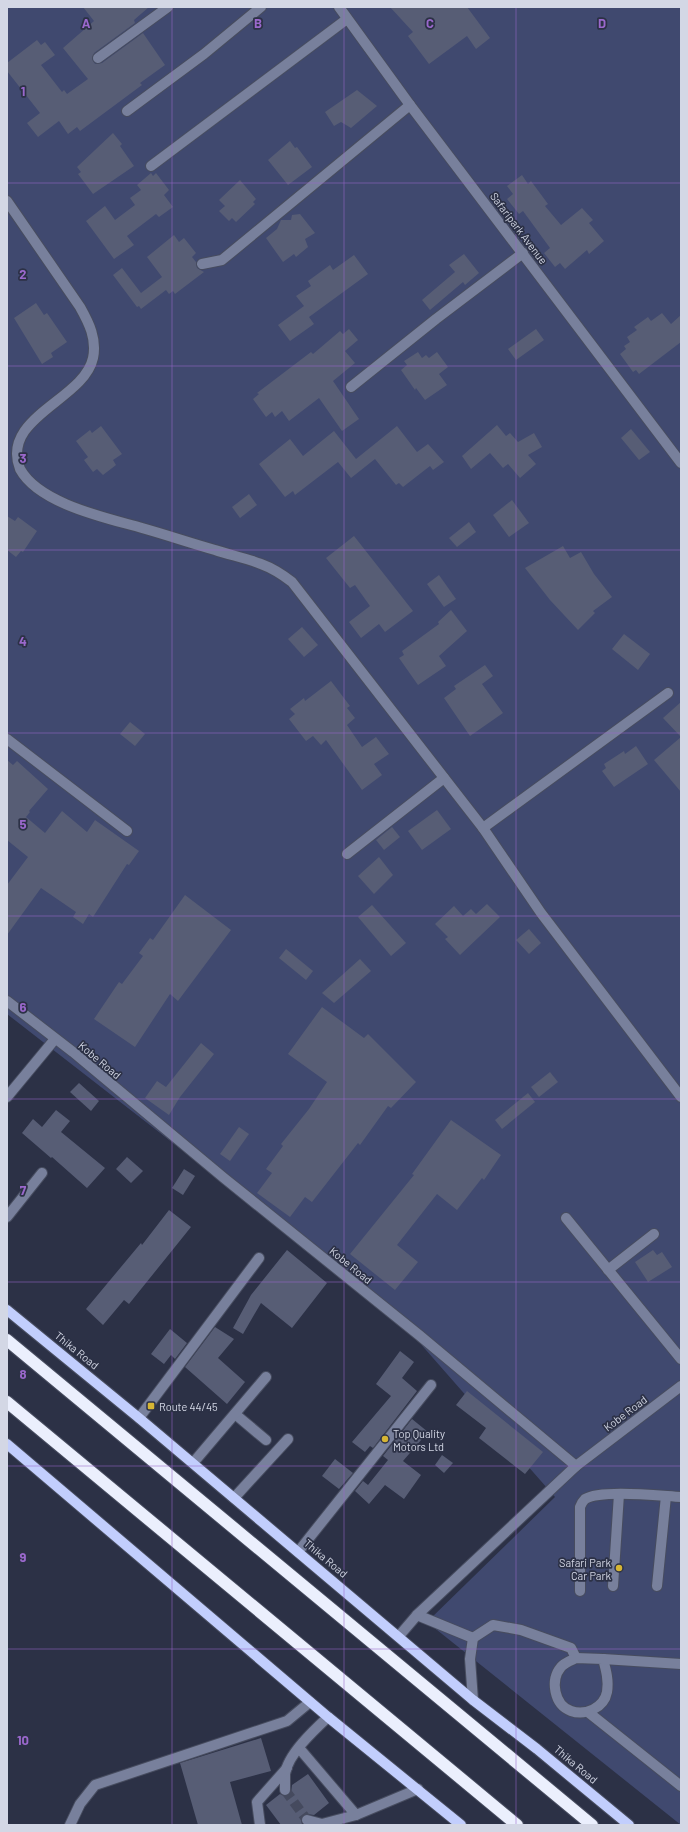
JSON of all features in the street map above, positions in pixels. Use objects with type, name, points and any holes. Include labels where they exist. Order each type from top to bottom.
[{"type":"highway","points":[[7,1340],[592,1825]]},
{"type":"highway","points":[[7,1402],[517,1825]]},
{"type":"main road","name":"Thika Road","points":[[7,1310],[140,1418],[473,1700],[537,1749],[629,1825]]},
{"type":"main road","points":[[7,1444],[310,1702],[461,1825]]},
{"type":"street","points":[[98,58],[168,7]]},
{"type":"street","points":[[127,111],[204,54],[261,7]]},
{"type":"street","name":"Safaripark Avenue","points":[[339,7],[410,105],[681,463]]},
{"type":"street","points":[[151,166],[347,19]]},
{"type":"street","points":[[202,264],[222,260],[410,105]]},
{"type":"street","points":[[7,200],[90,323],[94,342],[93,359],[85,375],[74,387],[26,423],[11,446],[20,470],[49,496],[86,513],[262,564],[292,582],[482,828],[541,913],[681,1097]]},
{"type":"street","points":[[351,388],[436,319],[523,253]]},
{"type":"street","points":[[482,828],[668,693]]},
{"type":"street","points":[[7,740],[127,831]]},
{"type":"street","points":[[347,854],[444,778]]},
{"type":"street","name":"Kobe Road","points":[[7,1001],[224,1178],[419,1334],[576,1466],[681,1386]]},
{"type":"street","points":[[7,1097],[55,1039]]},
{"type":"street","points":[[7,1217],[42,1173]]},
{"type":"street","points":[[566,1218],[681,1359]]},
{"type":"street","points":[[608,1270],[654,1234]]},
{"type":"street","points":[[140,1418],[259,1258]]},
{"type":"street","points":[[193,1463],[266,1377]]},
{"type":"street","points":[[298,1552],[431,1385]]},
{"type":"street","points":[[235,1414],[266,1440]]},
{"type":"street","points":[[234,1498],[288,1439]]},
{"type":"street","points":[[399,1636],[417,1615],[576,1466]]},
{"type":"street","points":[[613,1586],[619,1494]]},
{"type":"street","points":[[580,1591],[580,1507],[584,1499],[593,1496],[619,1494],[681,1497]]},
{"type":"street","points":[[657,1586],[666,1496]]},
{"type":"street","points":[[417,1615],[473,1638]]},
{"type":"street","points":[[473,1700],[470,1659],[473,1638],[493,1625],[521,1630],[571,1648],[576,1658]]},
{"type":"street","points":[[603,1659],[608,1680],[607,1694],[600,1706],[588,1712],[570,1711],[557,1699],[554,1682],[561,1666],[576,1658],[603,1659],[681,1664]]},
{"type":"street","points":[[70,1825],[80,1804],[95,1785],[287,1721],[310,1702]]},
{"type":"street","points":[[588,1712],[681,1786]]},
{"type":"street","points":[[285,1790],[285,1773],[288,1767],[309,1735],[328,1716]]},
{"type":"street","points":[[300,1748],[356,1815]]},
{"type":"street","points":[[260,1825],[257,1802],[288,1767]]},
{"type":"street","points":[[307,1820],[322,1824],[356,1815],[418,1790]]},
{"type":"shaded area","points":[[7,7],[681,7],[681,1825],[427,1622],[555,1497],[397,1317],[7,1014]]},
{"type":"building","points":[[83,7],[149,7],[134,20],[135,23],[94,53],[92,59],[95,64],[102,63],[143,33],[165,65],[140,83],[142,85],[80,131],[77,127],[68,134],[59,121],[38,137],[27,123],[40,113],[7,71],[7,63],[37,40],[41,45],[45,42],[55,55],[41,65],[62,92],[64,90],[67,94],[88,79],[63,48],[94,21]]},
{"type":"building","points":[[390,7],[467,7],[490,38],[476,49],[467,36],[429,64],[408,36],[413,32]]},
{"type":"building","points":[[357,90],[377,106],[351,128],[341,122],[334,126],[325,112]]},
{"type":"building","points":[[113,133],[122,144],[120,146],[134,166],[93,194],[78,174],[81,172],[77,167]]},
{"type":"building","points":[[290,141],[295,148],[297,147],[312,167],[288,185],[268,160]]},
{"type":"building","points":[[151,173],[153,176],[156,173],[169,190],[164,195],[173,207],[159,217],[156,214],[127,236],[134,245],[114,259],[86,221],[105,206],[115,220],[135,205],[130,198],[141,190],[137,185]]},
{"type":"building","points":[[522,175],[528,184],[531,181],[548,204],[545,206],[561,225],[582,208],[593,220],[589,223],[604,241],[589,254],[587,250],[565,269],[560,263],[555,267],[544,253],[550,248],[523,211],[519,214],[507,199],[513,194],[507,186]]},
{"type":"building","points":[[240,180],[256,199],[253,202],[255,204],[236,222],[232,218],[229,221],[219,211],[225,206],[219,200]]},
{"type":"building","points":[[300,214],[315,233],[305,239],[308,247],[296,257],[294,254],[283,262],[266,238],[277,229],[281,220],[291,220],[292,215]]},
{"type":"building","points":[[174,235],[179,242],[184,238],[196,253],[192,257],[196,262],[197,268],[204,272],[175,294],[173,291],[169,294],[166,290],[141,309],[139,306],[137,307],[113,275],[122,268],[141,293],[162,277],[147,257]]},
{"type":"building","points":[[464,254],[479,273],[465,285],[463,282],[430,310],[422,300],[455,272],[449,265]]},
{"type":"building","points":[[354,255],[368,274],[309,317],[314,324],[290,341],[278,325],[304,306],[296,296],[311,286],[308,281],[330,265],[333,270]]},
{"type":"building","points":[[36,303],[44,315],[47,313],[67,342],[51,353],[53,357],[42,364],[14,318]]},
{"type":"building","points":[[662,313],[671,324],[681,315],[681,342],[639,374],[636,370],[633,372],[620,354],[626,349],[624,346],[630,342],[627,337],[637,330],[634,327],[648,317],[651,321]]},
{"type":"building","points":[[349,329],[358,340],[345,351],[355,363],[333,381],[359,419],[342,431],[319,398],[289,421],[282,411],[275,417],[272,412],[266,417],[253,399],[259,394],[257,393],[311,352],[313,354],[340,331],[343,334]]},
{"type":"building","points":[[536,329],[544,340],[516,360],[508,349]]},
{"type":"building","points":[[418,352],[422,358],[426,355],[429,358],[437,352],[448,367],[439,374],[447,385],[425,400],[416,388],[415,390],[401,370],[407,365],[404,361]]},
{"type":"building","points":[[497,425],[506,436],[510,433],[518,442],[534,433],[542,447],[528,455],[536,464],[520,478],[508,464],[503,468],[490,453],[471,469],[462,456]]},
{"type":"building","points":[[101,426],[122,454],[113,460],[116,465],[103,475],[97,469],[93,472],[84,460],[88,457],[76,441],[90,430],[92,433]]},
{"type":"building","points":[[397,426],[417,452],[428,444],[444,462],[433,470],[430,466],[403,487],[399,483],[396,485],[375,459],[351,478],[338,462],[295,495],[293,491],[285,497],[259,464],[290,439],[303,456],[334,431],[356,459]]},
{"type":"building","points":[[631,429],[650,452],[639,460],[621,438]]},
{"type":"building","points":[[249,494],[257,505],[240,518],[232,507]]},
{"type":"building","points":[[512,500],[529,523],[509,537],[493,515]]},
{"type":"building","points":[[7,516],[15,521],[18,517],[37,531],[23,552],[21,551],[16,557],[7,550]]},
{"type":"building","points":[[469,522],[476,532],[457,547],[449,538]]},
{"type":"building","points":[[354,536],[413,611],[385,632],[379,624],[361,638],[349,622],[370,606],[355,585],[350,588],[326,558]]},
{"type":"building","points":[[563,546],[570,558],[581,552],[594,574],[612,597],[593,611],[595,613],[578,630],[550,600],[525,568]]},
{"type":"building","points":[[439,575],[456,599],[444,607],[427,584]]},
{"type":"building","points":[[451,610],[467,631],[439,656],[446,666],[418,685],[399,658],[404,655],[402,651],[439,624],[438,622]]},
{"type":"building","points":[[302,627],[318,645],[304,657],[288,639]]},
{"type":"building","points":[[624,634],[650,654],[638,670],[612,649]]},
{"type":"building","points":[[485,665],[493,676],[482,684],[503,713],[470,736],[444,698],[456,689],[454,686]]},
{"type":"building","points":[[331,681],[350,706],[347,708],[355,718],[347,725],[362,747],[376,737],[389,754],[374,764],[382,775],[362,790],[326,740],[321,745],[313,736],[306,741],[289,719],[295,714],[290,709],[304,698],[305,701]]},
{"type":"building","points":[[681,702],[681,737],[663,718]]},
{"type":"building","points":[[130,722],[145,734],[135,746],[120,734]]},
{"type":"building","points":[[681,737],[681,792],[654,760]]},
{"type":"building","points":[[636,746],[648,764],[614,787],[602,771],[606,768],[604,764],[624,751],[625,754]]},
{"type":"building","points":[[7,760],[13,765],[17,761],[48,789],[29,811],[30,812],[26,817],[45,833],[62,811],[87,832],[95,820],[139,851],[129,865],[127,864],[93,917],[89,914],[83,924],[73,917],[76,912],[41,888],[7,935],[7,885],[28,857],[7,840]]},
{"type":"building","points":[[437,810],[451,829],[422,850],[408,831]]},
{"type":"building","points":[[392,827],[400,837],[384,850],[376,840]]},
{"type":"building","points":[[379,857],[393,875],[374,894],[358,876]]},
{"type":"building","points":[[185,895],[231,930],[178,1001],[170,994],[135,1047],[94,1019],[119,982],[122,984],[143,956],[139,953],[150,938],[153,940]]},
{"type":"building","points":[[487,904],[500,917],[460,955],[445,939],[448,937],[435,924],[454,906],[463,916],[471,909],[476,914]]},
{"type":"building","points":[[372,905],[406,943],[391,956],[358,917]]},
{"type":"building","points":[[529,929],[541,943],[529,954],[516,940]]},
{"type":"building","points":[[286,949],[313,971],[306,980],[279,958]]},
{"type":"building","points":[[360,959],[371,971],[334,1003],[322,993]]},
{"type":"building","points":[[322,1007],[364,1038],[368,1034],[416,1082],[391,1108],[388,1106],[360,1145],[358,1143],[312,1202],[305,1197],[290,1217],[257,1193],[272,1173],[266,1169],[283,1146],[281,1144],[309,1109],[327,1082],[288,1054]]},
{"type":"building","points":[[201,1043],[214,1054],[180,1097],[169,1115],[145,1098],[157,1081],[166,1087]]},
{"type":"building","points":[[550,1072],[558,1082],[539,1097],[531,1087]]},
{"type":"building","points":[[79,1083],[99,1101],[91,1111],[70,1092]]},
{"type":"building","points":[[528,1093],[535,1102],[502,1129],[495,1120]]},
{"type":"building","points":[[56,1110],[70,1121],[61,1132],[105,1168],[87,1188],[22,1133],[33,1119],[42,1127]]},
{"type":"building","points":[[451,1120],[501,1155],[484,1180],[482,1178],[457,1210],[437,1194],[397,1245],[418,1262],[395,1290],[350,1254],[414,1175],[412,1174]]},
{"type":"building","points":[[239,1127],[249,1134],[230,1161],[220,1154]]},
{"type":"building","points":[[127,1157],[143,1171],[131,1183],[116,1169]]},
{"type":"building","points":[[184,1169],[195,1176],[183,1195],[172,1188]]},
{"type":"building","points":[[169,1210],[191,1227],[129,1304],[124,1300],[103,1325],[86,1309],[141,1243],[142,1245]]},
{"type":"building","points":[[287,1250],[327,1283],[292,1328],[261,1303],[243,1334],[233,1328],[251,1295]]},
{"type":"building","points":[[653,1250],[657,1255],[662,1252],[672,1267],[648,1282],[635,1262]]},
{"type":"building","points":[[215,1327],[234,1339],[218,1358],[245,1382],[227,1404],[185,1367]]},
{"type":"building","points":[[170,1329],[187,1343],[175,1359],[171,1355],[164,1364],[151,1354]]},
{"type":"building","points":[[400,1351],[414,1362],[402,1378],[417,1391],[373,1448],[370,1446],[365,1452],[352,1442],[391,1396],[376,1384]]},
{"type":"building","points":[[467,1391],[543,1452],[525,1474],[479,1438],[486,1428],[456,1405]]},
{"type":"building","points":[[412,1419],[428,1432],[403,1461],[421,1475],[404,1499],[385,1485],[369,1504],[355,1491],[363,1481],[368,1485],[388,1460],[383,1456]]},
{"type":"building","points":[[442,1455],[453,1463],[444,1473],[435,1465]]},
{"type":"building","points":[[335,1459],[353,1473],[339,1489],[322,1476]]},
{"type":"building","points":[[261,1738],[271,1771],[230,1782],[242,1825],[198,1825],[180,1763]]},
{"type":"building","points":[[308,1774],[329,1803],[314,1815],[303,1815],[301,1819],[302,1824],[300,1825],[281,1825],[266,1805],[280,1794],[285,1796],[289,1795],[291,1793],[292,1785]]},
{"type":"tunnel","points":[[285,1790],[307,1820]]},
{"type":"place","name":"Route 44/45","points":[[151,1406]]},
{"type":"place","name":"Top Quality Motors Ltd","points":[[385,1439]]},
{"type":"place","name":"Safari Park Car Park","points":[[619,1568]]}]
